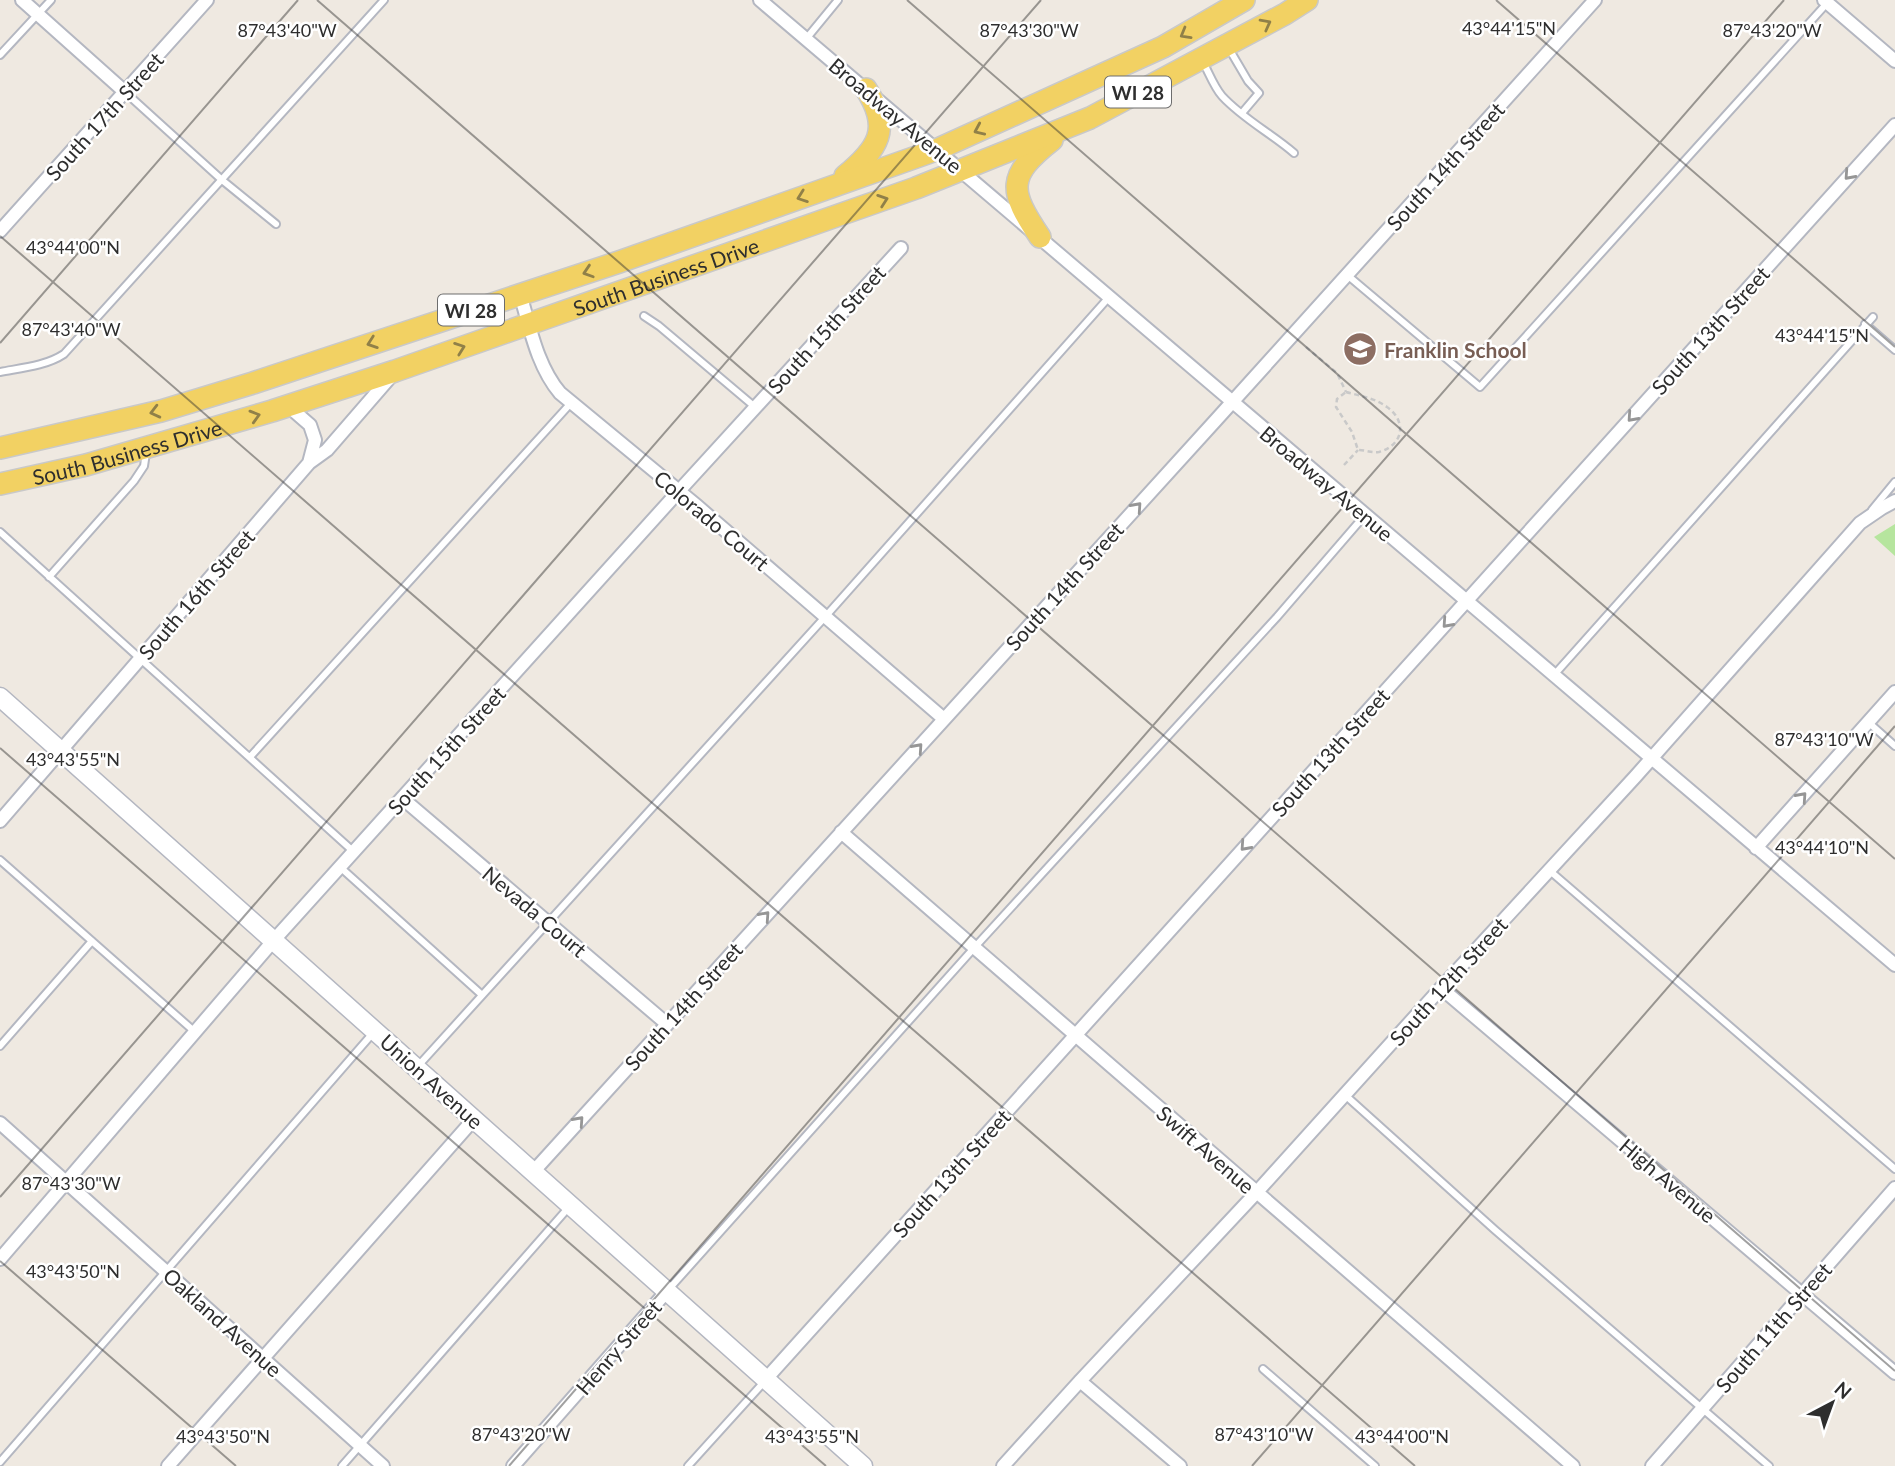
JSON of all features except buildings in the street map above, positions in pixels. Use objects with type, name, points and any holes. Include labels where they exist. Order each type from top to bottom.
[{"type":"main road","name":"South Business Drive","points":[[0,448],[161,411],[253,383],[619,262],[936,149],[1163,47],[1244,0]]},
{"type":"main road","name":"South Business Drive","points":[[0,484],[86,465],[396,371],[962,171],[1090,118],[1307,0]]},
{"type":"main road","points":[[833,186],[863,161],[872,151],[877,138],[879,116],[866,89]]},
{"type":"main road","points":[[1040,237],[1024,213],[1018,198],[1016,186],[1019,173],[1039,150],[1070,126]]},
{"type":"street","points":[[22,0],[125,92]]},
{"type":"street","name":"South 17th Street","points":[[0,231],[207,0]]},
{"type":"street","name":"Broadway Avenue","points":[[760,0],[1895,965]]},
{"type":"street","name":"South 14th Street","points":[[533,1172],[1595,0]]},
{"type":"street","points":[[1827,1],[1895,61]]},
{"type":"street","name":"South 13th Street","points":[[766,1379],[1895,125]]},
{"type":"street","name":"South 15th Street","points":[[0,1259],[274,940],[901,248]]},
{"type":"street","name":"Colorado Court","points":[[520,294],[547,375],[558,391],[944,719]]},
{"type":"street","name":"South 16th Street","points":[[0,821],[309,463],[330,446],[396,371]]},
{"type":"street","points":[[287,405],[310,425],[315,440],[309,463]]},
{"type":"street","name":"South 12th Street","points":[[1003,1466],[1256,1193],[1651,758],[1860,523],[1895,501]]},
{"type":"street","points":[[1756,848],[1895,692]]},
{"type":"street","name":"Union Avenue","points":[[0,697],[860,1465]]},
{"type":"street","name":"Nevada Court","points":[[402,798],[667,1024]]},
{"type":"street","name":"Swift Avenue","points":[[841,832],[1573,1466]]},
{"type":"street","name":"High Avenue","points":[[1441,988],[1895,1373]]},
{"type":"street","points":[[168,1466],[474,1119]]},
{"type":"street","name":"Oakland Avenue","points":[[0,1123],[383,1466]]},
{"type":"street","name":"South 11th Street","points":[[1652,1466],[1895,1188]]},
{"type":"street","name":"Henry Street","points":[[513,1466],[667,1291]]},
{"type":"street","points":[[1080,1381],[1180,1466]]},
{"type":"lane","points":[[0,55],[51,0]]},
{"type":"lane","points":[[0,372],[38,365],[64,355],[384,0]]},
{"type":"lane","points":[[806,38],[838,0]]},
{"type":"lane","points":[[1346,274],[1480,387],[1827,1]]},
{"type":"lane","points":[[1227,45],[1248,81],[1259,93],[1242,113]]},
{"type":"lane","points":[[1202,58],[1220,93],[1256,125],[1294,153]]},
{"type":"lane","points":[[125,92],[222,180],[276,224]]},
{"type":"lane","points":[[416,1068],[825,617],[1110,296]]},
{"type":"lane","points":[[644,316],[755,407]]},
{"type":"lane","points":[[1554,675],[1873,317]]},
{"type":"lane","points":[[1865,324],[1895,350]]},
{"type":"lane","points":[[250,757],[570,403]]},
{"type":"lane","points":[[49,577],[136,478],[144,466],[147,447]]},
{"type":"lane","points":[[1860,523],[1895,482]]},
{"type":"lane","points":[[667,1291],[974,948],[1277,617],[1365,515]]},
{"type":"lane","points":[[0,532],[354,852]]},
{"type":"lane","points":[[1868,722],[1895,746]]},
{"type":"lane","points":[[0,860],[195,1032]]},
{"type":"lane","points":[[340,867],[482,995]]},
{"type":"lane","points":[[1549,870],[1895,1169]]},
{"type":"lane","points":[[0,1046],[92,941]]},
{"type":"lane","points":[[0,1462],[375,1031]]},
{"type":"lane","points":[[1345,1095],[1495,1230],[1769,1466]]},
{"type":"lane","points":[[342,1466],[571,1206]]},
{"type":"lane","points":[[1263,1368],[1376,1466]]},
{"type":"lane","points":[[688,1466],[766,1379]]},
{"type":"path","points":[[1306,346],[1336,373],[1346,392]]},
{"type":"path","points":[[1346,392],[1366,396],[1385,405],[1394,413],[1399,423],[1400,435],[1390,446],[1375,453],[1358,450],[1352,432],[1336,407],[1337,399],[1346,392]]},
{"type":"path","points":[[1344,465],[1358,450]]},
{"type":"green space","points":[[1895,524],[1895,556],[1874,537]]},
{"type":"place","name":"Franklin School","points":[[1360,349]]}]
